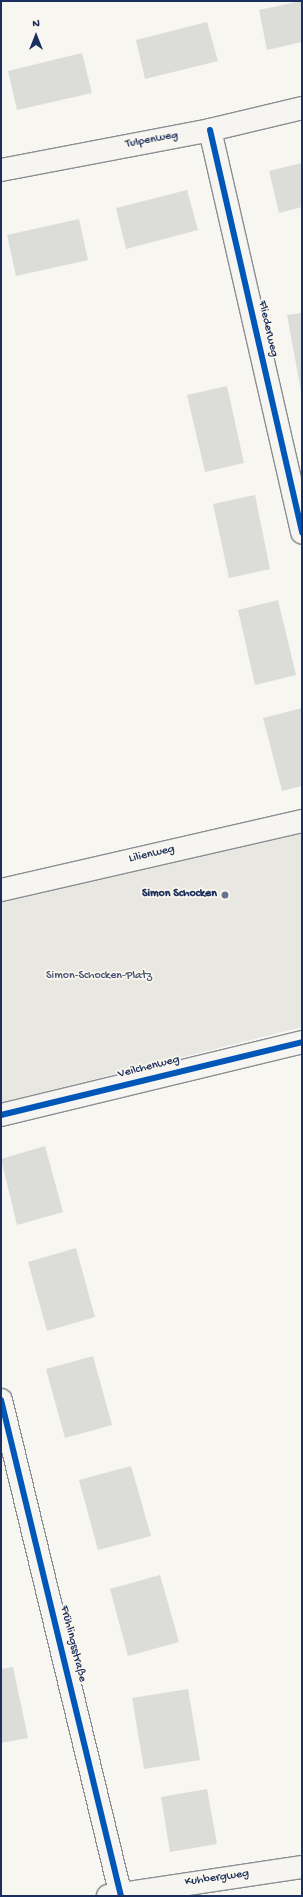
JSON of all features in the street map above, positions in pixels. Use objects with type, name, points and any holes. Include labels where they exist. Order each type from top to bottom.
[{"type":"street","name":"Tulpenweg","points":[[1,170],[210,130],[302,108]]},
{"type":"street","name":"Fliederweg","points":[[210,130],[302,533]]},
{"type":"street","name":"Lilienweg","points":[[1,890],[302,821]]},
{"type":"street","name":"Veilchenweg","points":[[1,1116],[302,1042]]},
{"type":"street","name":"Frühlingsstraße","points":[[1,1400],[117,1895]]},
{"type":"street","name":"Kuhbergweg","points":[[117,1895],[302,1867]]},
{"type":"green space","name":"Simon-Schocken-Platz","points":[[302,830],[302,1027],[1,1103],[1,900]]},
{"type":"building","points":[[301,1],[302,42],[267,50],[259,10]]},
{"type":"building","points":[[207,22],[218,61],[145,79],[136,40]]},
{"type":"building","points":[[82,53],[92,93],[17,110],[8,71]]},
{"type":"building","points":[[302,163],[302,207],[279,213],[269,171]]},
{"type":"building","points":[[187,190],[198,230],[126,249],[116,208]]},
{"type":"building","points":[[79,219],[88,260],[16,276],[7,235]]},
{"type":"building","points":[[302,313],[302,391],[301,391],[287,315]]},
{"type":"building","points":[[227,386],[244,463],[205,472],[187,395]]},
{"type":"building","points":[[255,495],[270,569],[229,578],[213,504]]},
{"type":"building","points":[[278,600],[296,675],[255,685],[238,610]]},
{"type":"building","points":[[302,708],[302,786],[282,791],[263,718]]},
{"type":"building","points":[[45,1146],[63,1212],[17,1225],[1,1159]]},
{"type":"building","points":[[76,1248],[95,1317],[47,1331],[28,1262]]},
{"type":"building","points":[[93,1356],[112,1425],[65,1438],[46,1369]]},
{"type":"building","points":[[131,1466],[151,1536],[98,1550],[79,1480]]},
{"type":"building","points":[[160,1575],[179,1642],[128,1656],[110,1589]]},
{"type":"building","points":[[13,1667],[28,1738],[1,1743],[1,1669]]},
{"type":"building","points":[[188,1689],[200,1760],[144,1769],[132,1698]]},
{"type":"building","points":[[207,1789],[217,1844],[170,1852],[161,1797]]},
{"type":"cycle path","points":[[210,130],[302,533]]},
{"type":"cycle path","points":[[1,1115],[302,1042]]},
{"type":"cycle path","points":[[1,1400],[121,1896]]},
{"type":"place","name":"Simon Schocken","points":[[225,895]]}]
